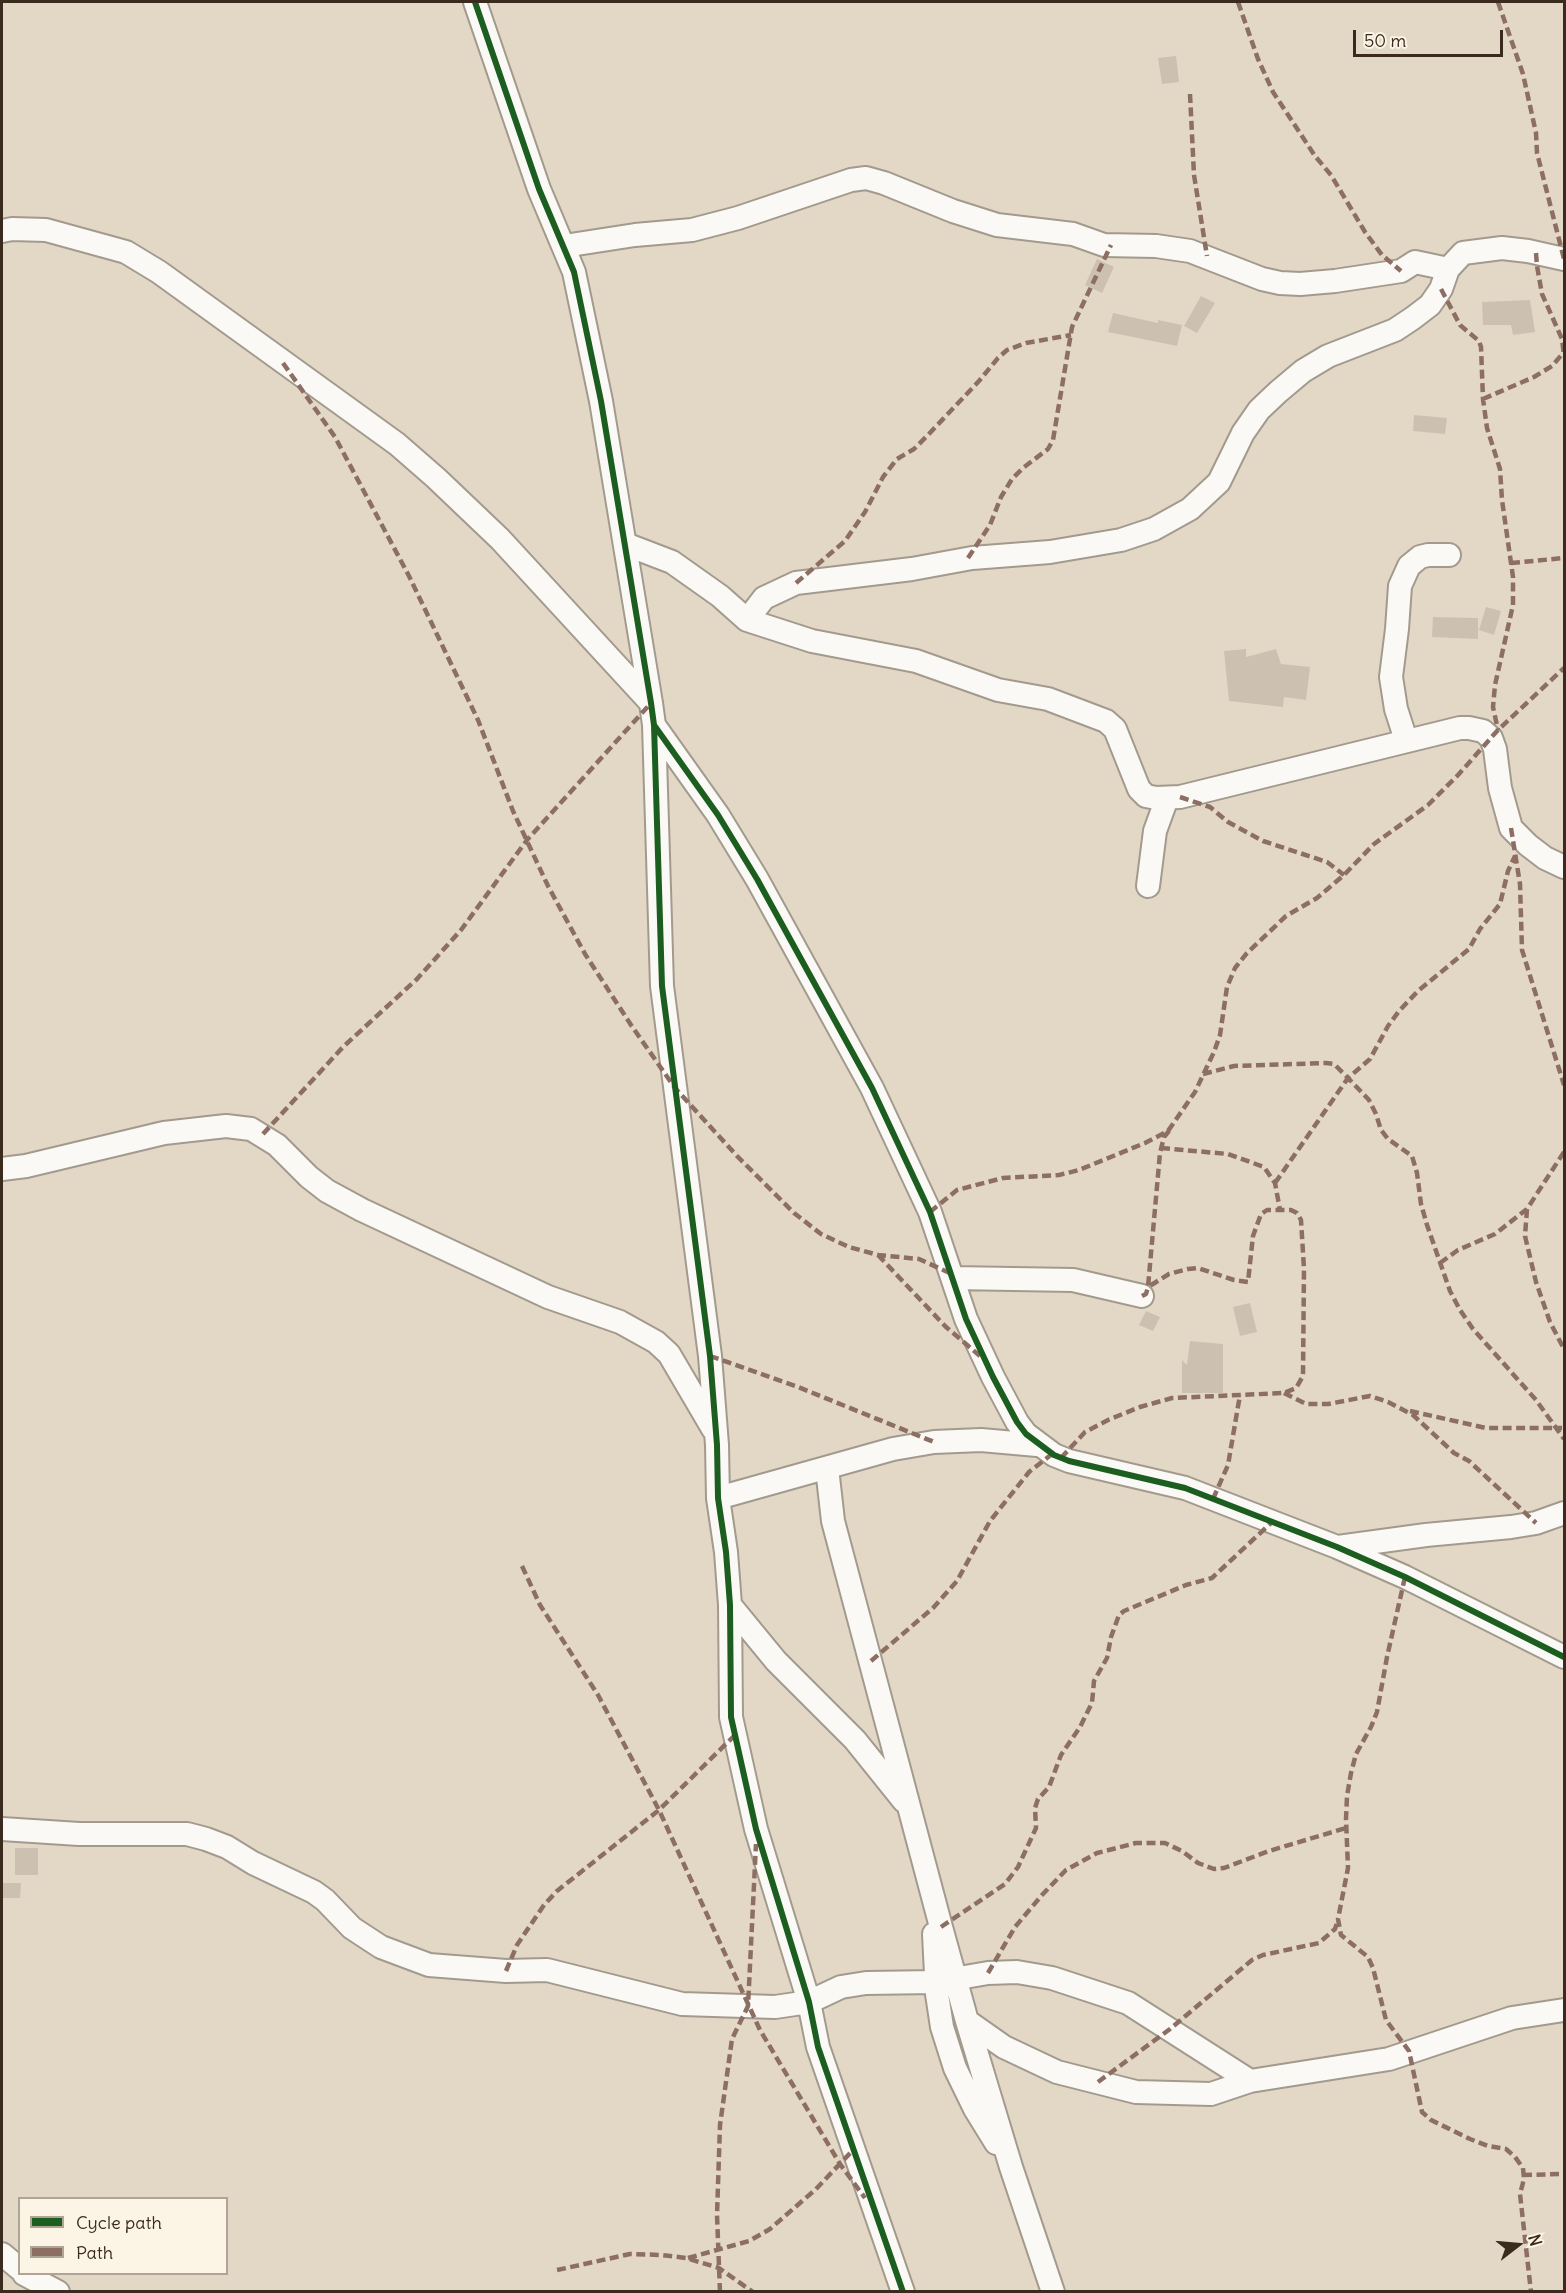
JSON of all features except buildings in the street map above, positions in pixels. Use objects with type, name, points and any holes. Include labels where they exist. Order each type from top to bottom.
[{"type":"street","points":[[475,2],[539,189],[574,272],[586,326],[625,544],[651,703],[654,725],[662,986],[710,1356],[718,1498],[726,1552],[730,1605],[731,1716],[756,1829],[809,2002],[818,2047],[903,2292]]},
{"type":"street","points":[[564,246],[635,235],[692,230],[738,218],[851,180],[866,178],[952,211],[998,225],[1073,234],[1104,244],[1156,246],[1190,251],[1262,279],[1280,283],[1300,284],[1401,271],[1415,262],[1448,269]]},
{"type":"street","points":[[2,231],[46,230],[126,252],[159,272],[397,444],[500,539],[651,703]]},
{"type":"street","points":[[747,620],[764,598],[796,583],[912,569],[972,558],[1050,552],[1121,540],[1154,530],[1190,509],[1219,482],[1243,433],[1259,410],[1278,392],[1303,371],[1328,356],[1395,330],[1413,318],[1430,305],[1441,289],[1448,269],[1463,253],[1502,248],[1564,259]]},
{"type":"street","points":[[625,544],[672,562],[720,596],[747,620],[812,641],[916,661],[998,690],[1048,699],[1106,721],[1115,729],[1139,789],[1146,796],[1180,797],[1406,740],[1464,728],[1483,731],[1491,738],[1495,749],[1500,788],[1511,828],[1545,858],[1564,867]]},
{"type":"street","points":[[1406,740],[1396,709],[1391,677],[1400,586],[1409,566],[1420,557],[1449,555]]},
{"type":"street","points":[[654,725],[724,824],[872,1088],[930,1212],[966,1319],[1017,1422],[1037,1445],[1069,1461],[1185,1488],[1337,1547],[1405,1577],[1564,1657]]},
{"type":"street","points":[[1148,886],[1155,831],[1167,798]]},
{"type":"street","points":[[2,1168],[26,1166],[164,1133],[226,1126],[251,1129],[277,1145],[309,1178],[327,1191],[362,1210],[548,1297],[620,1322],[656,1342],[669,1354],[716,1434]]},
{"type":"street","points":[[953,1278],[1073,1280],[1142,1296]]},
{"type":"street","points":[[718,1498],[893,1449],[934,1442],[981,1440],[1037,1445]]},
{"type":"street","points":[[827,1468],[836,1532],[934,1902],[946,1981],[942,2027],[955,2068],[975,2109],[1011,2167]]},
{"type":"street","points":[[1337,1547],[1511,1527],[1536,1523],[1564,1513]]},
{"type":"street","points":[[730,1605],[776,1660],[855,1740],[910,1809]]},
{"type":"street","points":[[2,1829],[79,1834],[187,1834],[227,1847],[253,1863],[314,1892],[325,1899],[352,1928],[381,1947],[429,1965],[506,1971],[548,1970],[682,2004],[775,2007],[809,2002],[841,1986],[866,1983],[946,1981],[993,1973],[1017,1972],[1052,1978],[1128,2003],[1250,2081]]},
{"type":"street","points":[[965,2015],[975,1990],[993,1973]]},
{"type":"street","points":[[946,1981],[965,2015],[1011,2167],[1053,2292]]},
{"type":"street","points":[[965,2015],[1004,2047],[1058,2072],[1136,2092],[1211,2094],[1250,2081],[1313,2069],[1389,2059],[1512,2018],[1564,2010]]},
{"type":"street","points":[[2,2254],[18,2267]]},
{"type":"street","points":[[26,2275],[58,2292]]},
{"type":"marked path","points":[[1238,2],[1258,59],[1273,92],[1315,156],[1331,175],[1365,232],[1382,255],[1401,271]]},
{"type":"marked path","points":[[1498,2],[1523,74],[1536,133],[1537,153],[1564,259]]},
{"type":"marked path","points":[[1190,94],[1194,175],[1207,256]]},
{"type":"marked path","points":[[968,558],[990,525],[1001,497],[1012,479],[1048,449],[1053,440],[1072,327],[1111,245]]},
{"type":"marked path","points":[[1536,253],[1542,294],[1562,339],[1564,356]]},
{"type":"marked path","points":[[1441,289],[1460,325],[1479,341],[1481,347],[1483,399],[1487,428],[1500,469],[1513,577],[1513,605],[1495,685],[1493,707],[1498,730]]},
{"type":"marked path","points":[[796,583],[845,541],[865,512],[883,477],[897,459],[914,449],[998,358],[1007,350],[1026,343],[1071,335]]},
{"type":"marked path","points":[[1483,399],[1534,377],[1552,366],[1564,352]]},
{"type":"marked path","points":[[283,363],[335,437],[409,576],[478,720],[513,811],[548,886],[585,954],[675,1088],[738,1157],[794,1213],[821,1234],[849,1247],[878,1255],[919,1259],[952,1274]]},
{"type":"marked path","points":[[1511,563],[1564,558]]},
{"type":"marked path","points":[[930,1212],[957,1190],[1003,1178],[1059,1175],[1079,1170],[1168,1131],[1195,1092],[1214,1052],[1220,1035],[1227,987],[1235,968],[1247,953],[1286,916],[1317,898],[1344,875],[1374,844],[1428,805],[1498,730],[1564,668]]},
{"type":"marked path","points":[[263,1134],[343,1047],[417,979],[461,930],[527,840],[651,703]]},
{"type":"marked path","points":[[1180,797],[1210,807],[1228,822],[1263,841],[1327,862],[1344,875]]},
{"type":"marked path","points":[[1511,828],[1520,884],[1522,950],[1564,1085]]},
{"type":"marked path","points":[[1275,1183],[1348,1078],[1370,1059],[1399,1011],[1418,991],[1469,949],[1480,929],[1500,904],[1508,871],[1515,856]]},
{"type":"marked path","points":[[1203,1074],[1234,1066],[1326,1063],[1334,1064],[1348,1078],[1369,1100],[1381,1130],[1388,1139],[1412,1156],[1427,1225],[1450,1291],[1460,1310],[1473,1329],[1536,1400],[1564,1439]]},
{"type":"marked path","points":[[1142,1296],[1146,1294],[1148,1287],[1160,1153],[1164,1137],[1169,1131]]},
{"type":"marked path","points":[[1161,1148],[1228,1154],[1264,1167],[1275,1183],[1280,1210]]},
{"type":"marked path","points":[[1440,1263],[1458,1250],[1495,1234],[1527,1209],[1564,1152]]},
{"type":"marked path","points":[[1527,1209],[1525,1236],[1536,1282],[1550,1322],[1564,1349]]},
{"type":"marked path","points":[[1061,1458],[1085,1432],[1140,1407],[1172,1398],[1284,1393],[1296,1388],[1303,1376],[1304,1269],[1301,1220],[1297,1213],[1291,1210],[1267,1210],[1261,1214],[1253,1236],[1248,1282],[1234,1280],[1198,1268],[1169,1274],[1148,1287]]},
{"type":"marked path","points":[[878,1255],[946,1327],[980,1356]]},
{"type":"marked path","points":[[710,1356],[798,1387],[934,1442]]},
{"type":"marked path","points":[[1284,1393],[1306,1404],[1328,1404],[1370,1396],[1388,1402],[1413,1415],[1454,1453],[1469,1461],[1536,1523]]},
{"type":"marked path","points":[[1213,1499],[1228,1465],[1240,1395]]},
{"type":"marked path","points":[[1410,1411],[1486,1428],[1562,1428]]},
{"type":"marked path","points":[[871,1661],[933,1608],[957,1581],[990,1521],[1029,1472],[1052,1454]]},
{"type":"marked path","points":[[941,1927],[1005,1884],[1018,1867],[1036,1828],[1035,1808],[1038,1799],[1049,1787],[1061,1755],[1080,1727],[1092,1703],[1094,1681],[1107,1658],[1119,1615],[1186,1585],[1212,1578],[1272,1522]]},
{"type":"marked path","points":[[522,1566],[540,1605],[598,1695],[659,1810],[760,2030],[840,2164],[865,2198]]},
{"type":"marked path","points":[[1405,1577],[1377,1712],[1356,1754],[1351,1773],[1346,1819],[1348,1868],[1338,1919],[1341,1935],[1368,1957],[1373,1968],[1386,2020],[1409,2051],[1422,2112],[1431,2120],[1470,2139],[1488,2146],[1506,2149],[1523,2168],[1524,2179],[1520,2194],[1531,2292]]},
{"type":"marked path","points":[[506,1971],[517,1945],[544,1905],[557,1891],[659,1810],[735,1735]]},
{"type":"marked path","points":[[988,1973],[1015,1927],[1042,1895],[1066,1870],[1097,1853],[1136,1843],[1165,1843],[1182,1851],[1198,1863],[1214,1869],[1224,1868],[1269,1851],[1346,1828]]},
{"type":"marked path","points":[[720,2292],[717,2215],[720,2125],[732,2039],[748,2006],[756,1844]]},
{"type":"marked path","points":[[1098,2082],[1170,2029],[1252,1960],[1263,1955],[1319,1943],[1335,1929],[1338,1920]]},
{"type":"marked path","points":[[688,2258],[749,2241],[770,2229],[816,2189],[854,2149]]},
{"type":"marked path","points":[[1523,2175],[1564,2174]]},
{"type":"marked path","points":[[557,2270],[630,2254],[662,2255],[686,2258],[719,2268],[753,2292]]},
{"type":"cycle path","points":[[475,2],[539,189],[574,272],[601,401],[651,703],[654,725],[662,986],[710,1356],[717,1445],[718,1498],[726,1552],[730,1605],[731,1717],[756,1829],[809,2002],[818,2047],[903,2292]]},
{"type":"cycle path","points":[[654,725],[718,815],[757,879],[872,1088],[930,1212],[966,1319],[993,1377],[1026,1434],[1054,1455],[1069,1461],[1185,1488],[1337,1547],[1405,1577],[1564,1657]]}]
